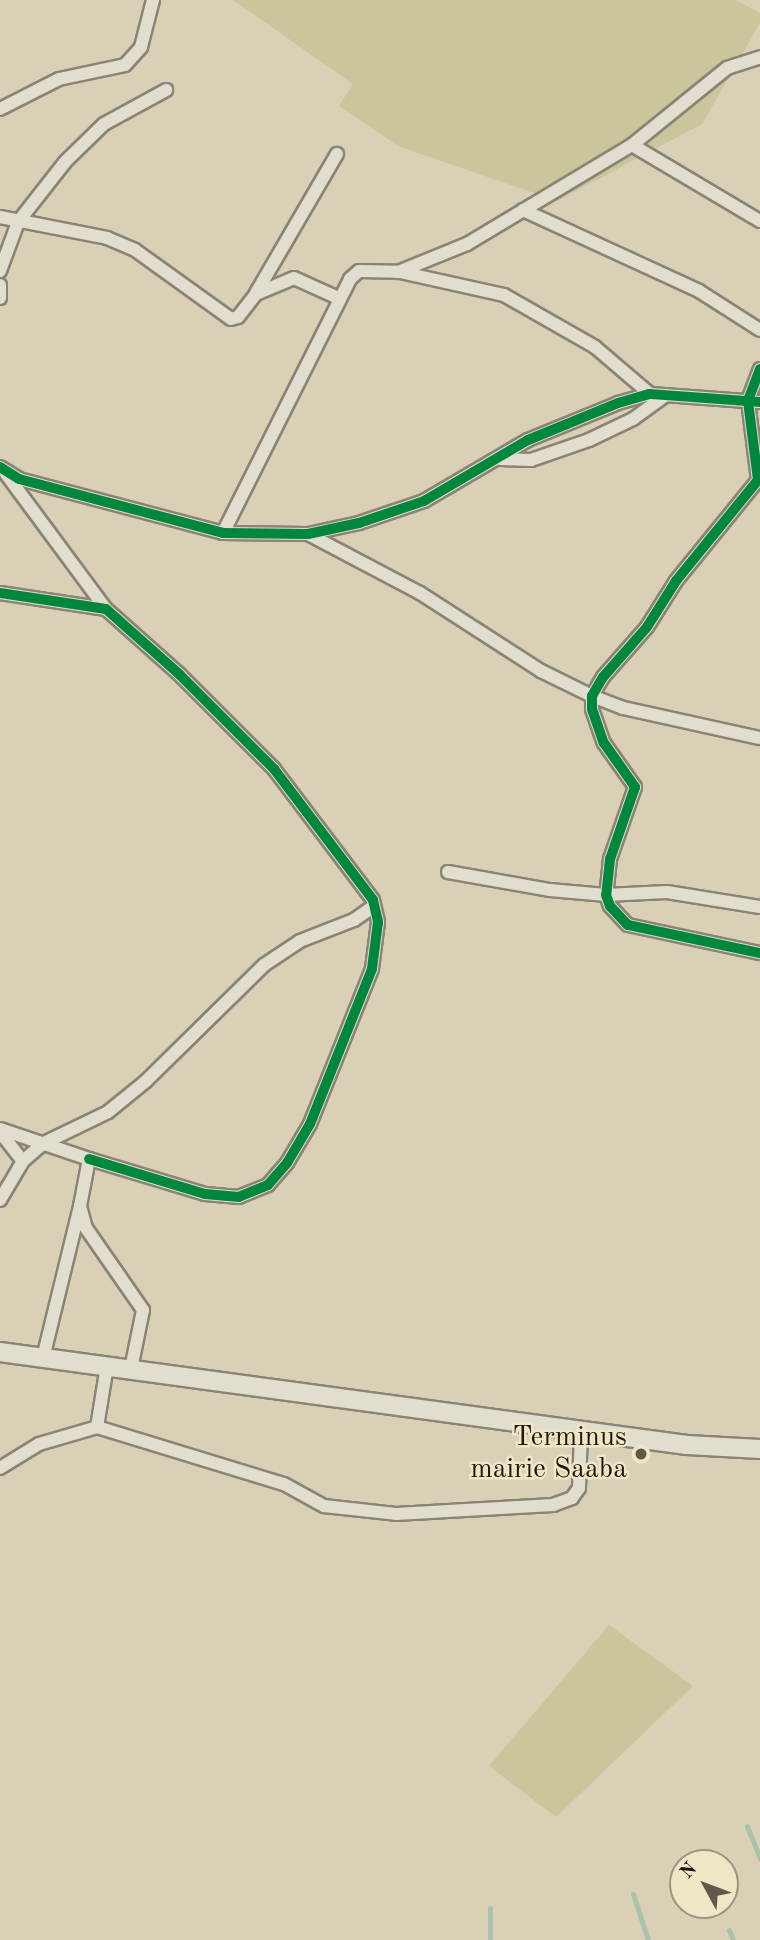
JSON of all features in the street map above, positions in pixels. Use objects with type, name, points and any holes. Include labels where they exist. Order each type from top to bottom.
[{"type":"street","points":[[0,109],[59,79],[125,65],[141,47],[153,0]]},
{"type":"street","points":[[398,272],[444,255],[523,210],[632,145],[727,68],[760,57]]},
{"type":"street","points":[[0,271],[18,222],[65,162],[104,124],[166,90]]},
{"type":"street","points":[[632,145],[760,221]]},
{"type":"street","points":[[0,217],[107,239],[135,250],[230,319],[238,317],[256,293],[337,154]]},
{"type":"street","points":[[523,210],[699,291],[760,330]]},
{"type":"street","points":[[223,533],[338,298],[359,271],[398,272],[505,295],[595,347],[650,394]]},
{"type":"street","points":[[256,293],[294,278],[338,298]]},
{"type":"street","points":[[0,285],[0,298]]},
{"type":"street","points":[[760,369],[754,402],[758,480],[676,581],[647,627],[617,658],[592,696],[604,743],[636,790],[610,859],[606,895],[628,925],[760,953]]},
{"type":"street","points":[[2,469],[19,480],[223,533],[308,534],[359,523],[424,501],[500,459],[528,440],[576,417],[650,394],[754,402]]},
{"type":"street","points":[[500,459],[531,460],[589,440],[633,419],[666,395]]},
{"type":"street","points":[[0,1131],[205,1194],[239,1197],[268,1185],[310,1124],[372,969],[378,922],[374,906],[274,769],[180,675],[106,609],[2,469]]},
{"type":"street","points":[[308,534],[419,593],[541,671],[592,696],[623,708],[760,738]]},
{"type":"street","points":[[0,593],[106,609]]},
{"type":"street","points":[[448,872],[606,895],[667,892],[760,907]]},
{"type":"street","points":[[0,1200],[23,1161],[44,1143],[92,1121],[127,1097],[264,965],[300,941],[354,920],[374,906]]},
{"type":"street","points":[[0,1131],[23,1161]]},
{"type":"street","points":[[43,1358],[89,1159]]},
{"type":"street","points":[[80,1206],[88,1234],[143,1310],[131,1369]]},
{"type":"street","points":[[0,1352],[722,1448],[760,1448]]},
{"type":"street","points":[[97,1427],[107,1366]]},
{"type":"street","points":[[0,1468],[39,1444],[97,1427],[284,1484],[324,1506],[396,1514],[553,1504],[572,1498],[579,1488],[581,1430]]},
{"type":"shaded area","points":[[233,0],[736,0],[760,13],[760,23],[702,124],[557,201],[398,146],[339,106],[353,84]]},
{"type":"shaded area","points":[[609,1625],[693,1686],[556,1817],[489,1766]]},
{"type":"waterway","points":[[747,1826],[760,1858]]},
{"type":"waterway","points":[[633,1894],[648,1940]]},
{"type":"waterway","points":[[490,1908],[490,1940]]},
{"type":"waterway","points":[[729,1930],[733,1940]]},
{"type":"cycle path","points":[[760,369],[748,401],[758,480],[676,581],[647,627],[603,677],[592,696],[592,709],[604,743],[635,787],[610,859],[606,895],[610,906],[628,925],[760,953]]},
{"type":"cycle path","points":[[0,467],[19,479],[223,533],[308,534],[359,523],[424,501],[528,440],[618,403],[650,394],[760,402]]},
{"type":"cycle path","points":[[0,593],[106,609],[180,675],[274,769],[373,900],[378,922],[372,969],[310,1124],[287,1163],[268,1185],[239,1197],[205,1194],[89,1159]]},
{"type":"place","name":"Terminus mairie Saaba","points":[[641,1454]]}]
